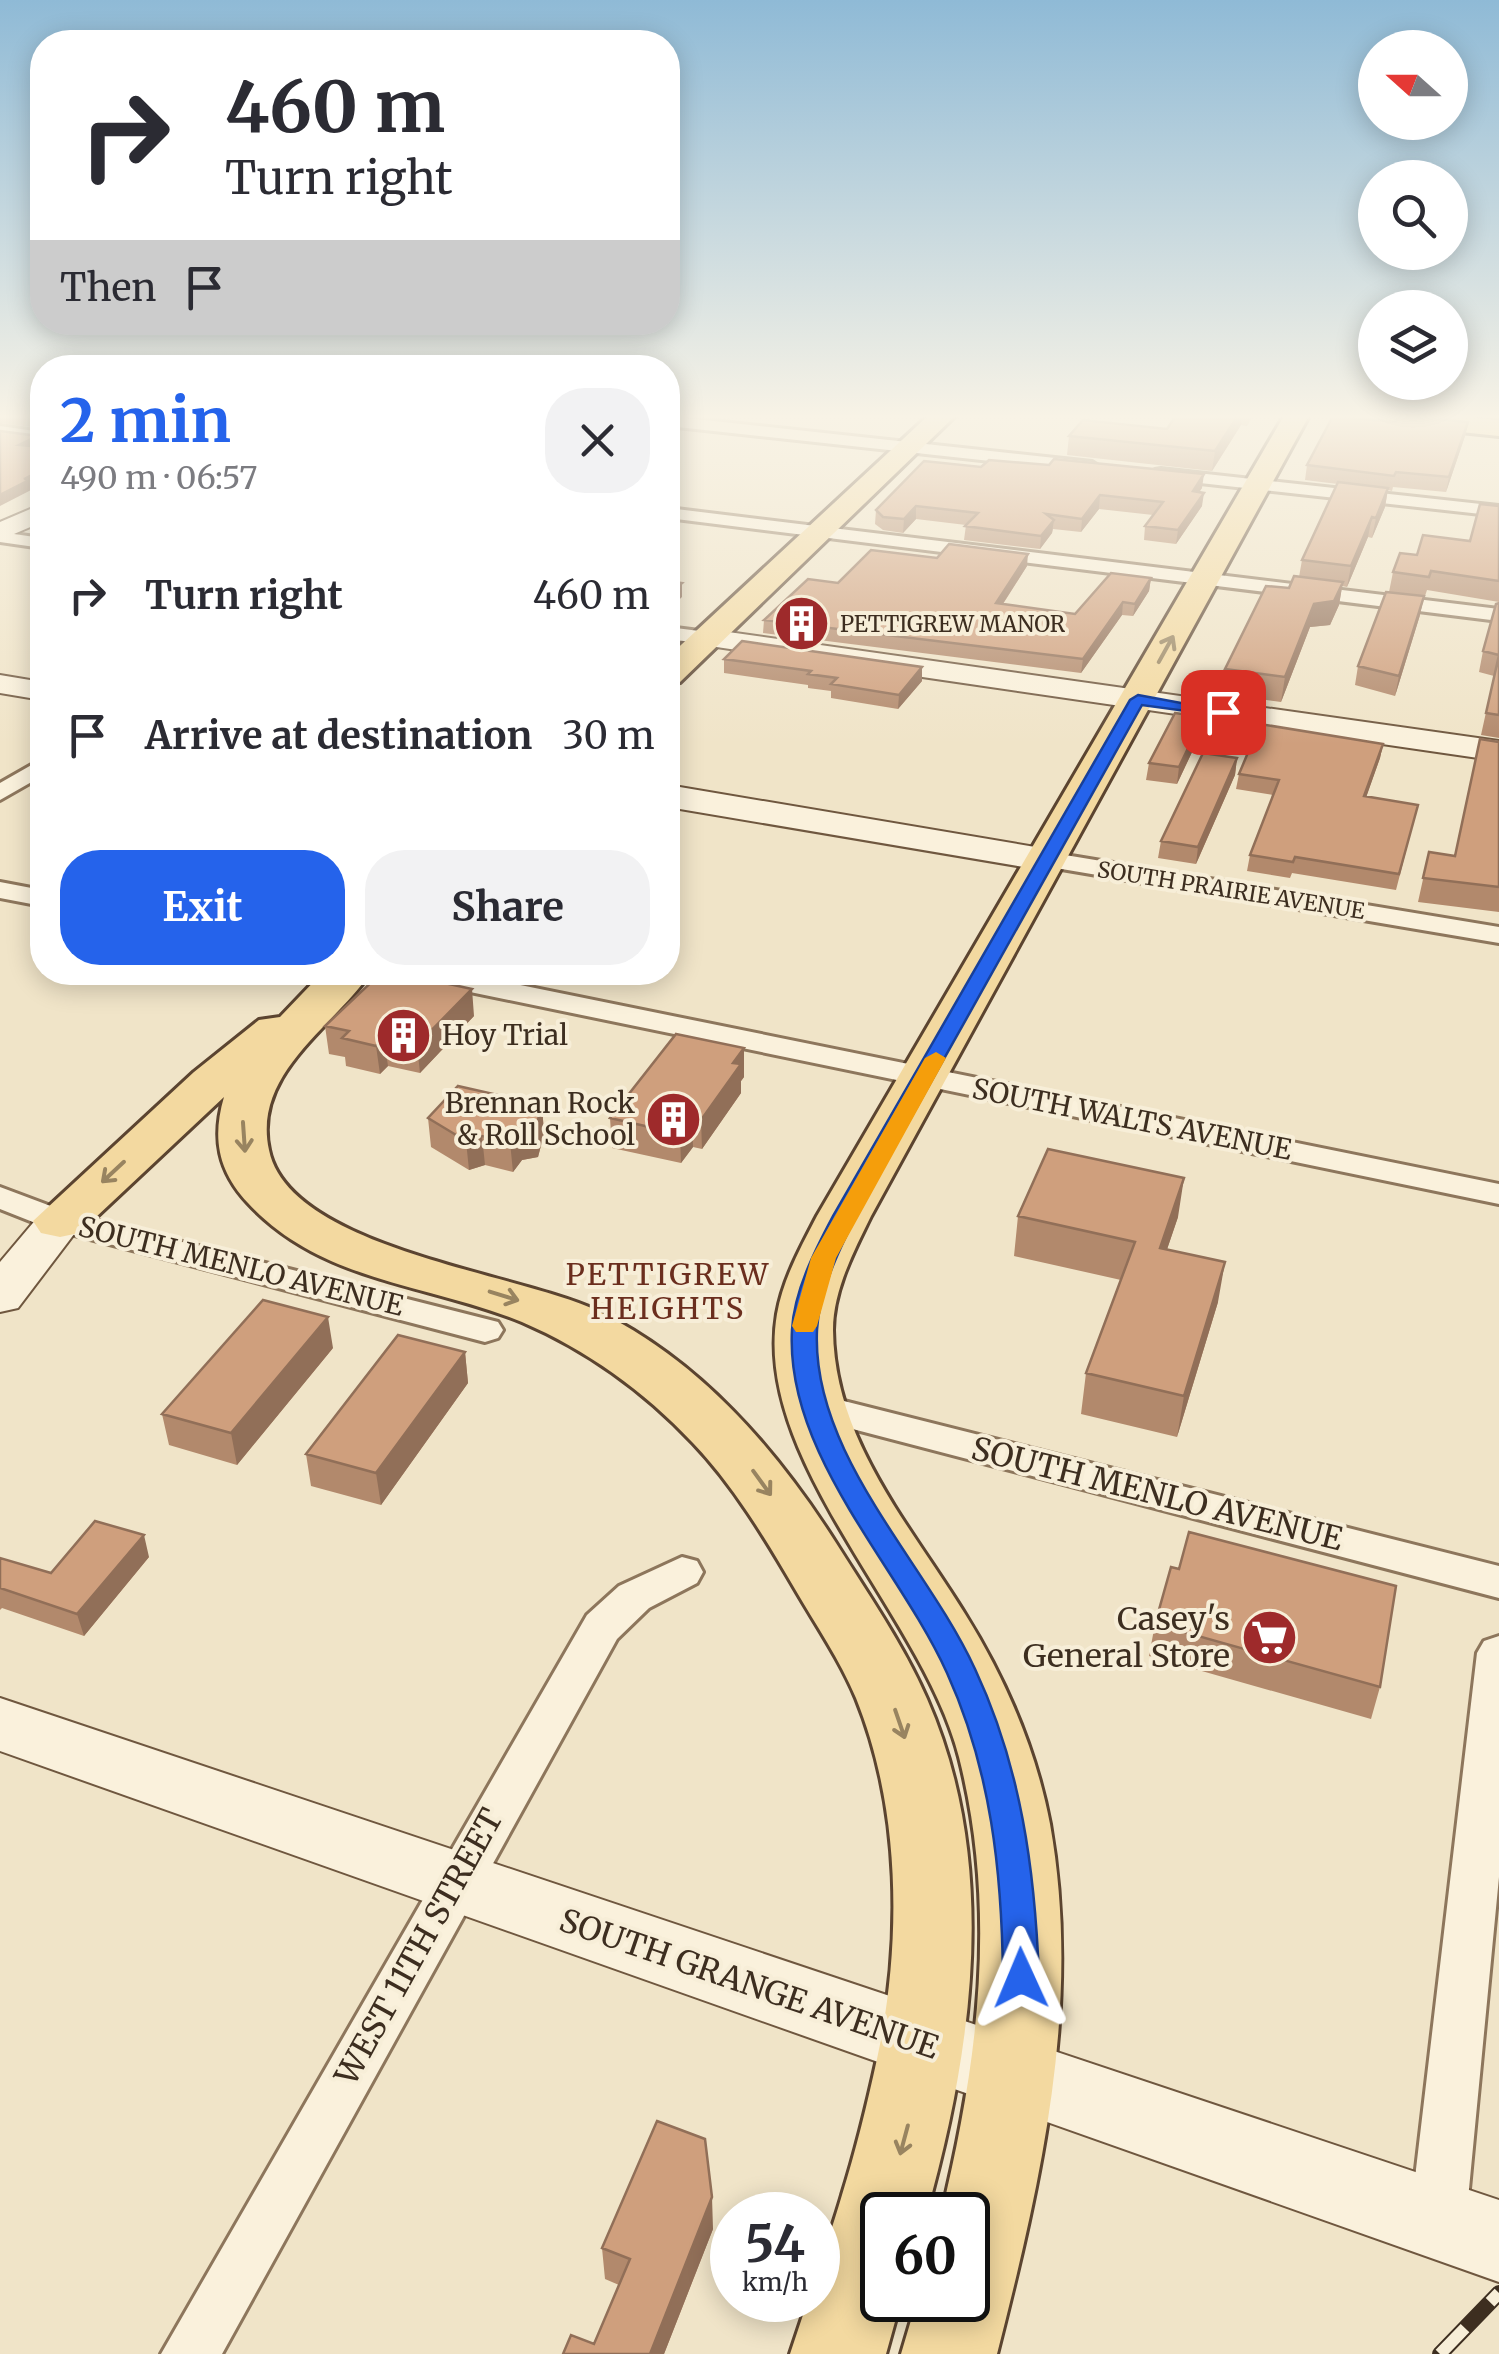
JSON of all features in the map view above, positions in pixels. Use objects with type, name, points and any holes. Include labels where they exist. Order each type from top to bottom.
[{"type":"main road","points":[[680,663],[829,524]]},
{"type":"main road","points":[[990,2198],[1015,2075],[1021,1978],[1019,1886],[995,1754],[960,1668],[830,1450],[816,1407],[804,1328],[810,1296],[844,1216],[1237,524]]},
{"type":"main road","points":[[60,1221],[211,1082],[332,985]]},
{"type":"main road","points":[[336,985],[292,1032],[250,1094],[241,1140],[255,1180],[294,1219],[360,1255],[522,1302],[574,1322],[630,1354],[704,1414],[764,1484],[874,1665],[898,1716],[916,1777],[928,1840],[932,1907],[926,2045],[906,2136],[838,2354]]},
{"type":"main road","points":[[949,2354],[958,2322]]},
{"type":"street","points":[[755,524],[1499,615]]},
{"type":"street","points":[[0,535],[30,541]]},
{"type":"street","points":[[680,634],[1499,751]]},
{"type":"street","points":[[0,684],[30,690]]},
{"type":"street","points":[[0,793],[30,774]]},
{"type":"street","name":"SOUTH PRAIRIE AVENUE","points":[[680,798],[1499,935]]},
{"type":"street","points":[[0,890],[30,896]]},
{"type":"street","name":"SOUTH WALTS AVENUE","points":[[476,985],[1499,1194]]},
{"type":"street","name":"SOUTH MENLO AVENUE","points":[[0,1197],[60,1221],[484,1330]]},
{"type":"street","points":[[0,1296],[60,1221]]},
{"type":"street","name":"SOUTH MENLO AVENUE","points":[[816,1407],[1499,1582]]},
{"type":"street","name":"WEST 11TH STREET","points":[[190,2354],[602,1627],[634,1597],[682,1572]]},
{"type":"street","points":[[1468,2230],[1499,1653]]},
{"type":"street","name":"SOUTH GRANGE AVENUE","points":[[0,1724],[1468,2230]]},
{"type":"building","points":[[967,524],[1051,524],[1041,536],[965,526]]},
{"type":"building","points":[[1147,524],[1182,524],[1178,530]]},
{"type":"building","points":[[1319,524],[1369,524],[1351,566],[1302,560]]},
{"type":"building","points":[[1475,524],[1499,524],[1499,581],[1431,571],[1429,577],[1393,572],[1400,553],[1417,555],[1423,535],[1470,541]]},
{"type":"building","points":[[949,544],[1028,554],[996,603],[1075,614],[1111,573],[1151,578],[1135,604],[1123,602],[1083,659],[764,620],[808,579],[838,583],[871,550],[937,558]]},
{"type":"building","points":[[1294,576],[1343,582],[1334,601],[1314,604],[1285,677],[1225,669],[1266,586],[1289,588]]},
{"type":"building","points":[[1386,592],[1424,596],[1399,676],[1358,666]]},
{"type":"building","points":[[1499,603],[1499,655],[1483,651]]},
{"type":"building","points":[[742,641],[922,667],[899,695],[831,684],[837,678],[808,674],[811,671],[724,659]]},
{"type":"building","points":[[1499,655],[1499,715],[1486,713]]},
{"type":"building","points":[[1175,713],[1203,717],[1179,767],[1149,763]]},
{"type":"building","points":[[1260,724],[1383,744],[1364,796],[1418,805],[1399,874],[1295,857],[1293,862],[1250,855],[1279,780],[1239,774]]},
{"type":"building","points":[[1480,739],[1499,742],[1499,887],[1423,878],[1429,852],[1455,856]]},
{"type":"building","points":[[1203,753],[1237,758],[1198,847],[1161,841]]},
{"type":"building","points":[[368,985],[454,985],[472,989],[417,1045],[384,1038],[376,1046],[342,1038],[349,1031],[325,1026]]},
{"type":"building","points":[[676,1034],[744,1048],[733,1063],[741,1064],[701,1120],[692,1118],[680,1134],[610,1118]]},
{"type":"building","points":[[458,1086],[542,1105],[536,1127],[520,1131],[510,1142],[482,1136],[466,1141],[428,1118]]},
{"type":"building","points":[[1048,1149],[1184,1178],[1160,1248],[1225,1262],[1184,1396],[1086,1373],[1135,1242],[1018,1216]]},
{"type":"building","points":[[263,1300],[328,1317],[231,1433],[162,1414]]},
{"type":"building","points":[[398,1335],[465,1352],[376,1473],[306,1454]]},
{"type":"building","points":[[95,1521],[144,1535],[77,1614],[0,1588],[0,1558],[51,1573]]},
{"type":"building","name":"Casey's General Store","points":[[1189,1532],[1396,1586],[1380,1687],[1155,1624],[1171,1567],[1179,1569]]},
{"type":"building","points":[[657,2121],[705,2139],[710,2202],[650,2354],[563,2354],[571,2335],[594,2344],[630,2259],[602,2248]]},
{"type":"railway","points":[[1440,2354],[1499,2293]]},
{"type":"slow traffic","points":[[805,1326],[810,1296],[844,1216],[936,1058]]},
{"type":"place","name":"PETTIGREW MANOR","points":[[801,624]]},
{"type":"place","name":"Hoy Trial","points":[[403,1035]]},
{"type":"place","name":"Brennan Rock & Roll School","points":[[674,1119]]},
{"type":"place","name":"Casey's General Store","points":[[1269,1637]]},
{"type":"district","name":"PETTIGREW HEIGHTS","points":[[668,1291]]},
{"type":"route","points":[[1021,1978],[1019,1886],[1010,1819],[995,1754],[960,1668],[830,1450],[806,1366],[804,1328],[810,1296],[844,1216],[1138,700],[1223,712]]}]
